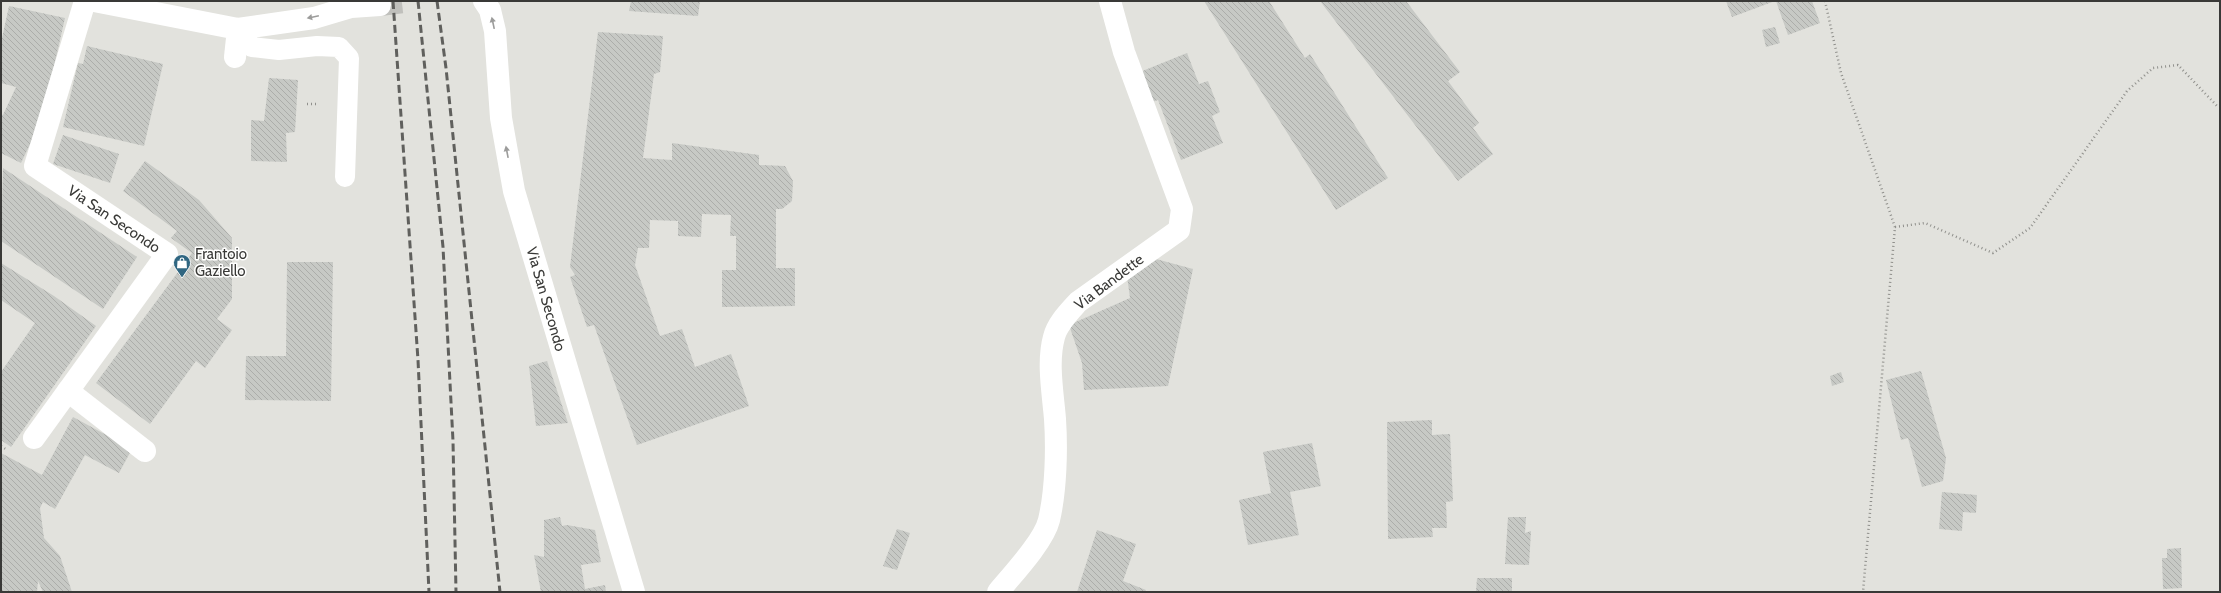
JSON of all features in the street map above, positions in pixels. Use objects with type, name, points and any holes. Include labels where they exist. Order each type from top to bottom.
[{"type":"street","name":"Via San Secondo","points":[[34,438],[167,254],[35,166],[85,1]]},
{"type":"street","points":[[94,1],[238,29],[314,18],[351,4],[380,5]]},
{"type":"street","name":"Via San Secondo","points":[[484,1],[490,10],[495,31],[501,118],[514,190],[634,592]]},
{"type":"street","name":"Via Bandette","points":[[998,592],[1036,545],[1049,521],[1054,484],[1055,420],[1051,382],[1054,336],[1066,315],[1078,302],[1179,230],[1182,209],[1124,52],[1110,1]]},
{"type":"street","points":[[235,57],[238,29]]},
{"type":"street","points":[[68,391],[145,451]]},
{"type":"lane","points":[[238,29],[252,47],[279,50],[317,46],[339,47],[349,58],[345,177]]},
{"type":"path","points":[[1825,1],[1841,74],[1895,228],[1863,592]]},
{"type":"path","points":[[1895,228],[1925,223],[1993,253],[2030,228],[2127,91],[2152,68],[2178,65],[2218,107],[2220,107]]},
{"type":"building","points":[[631,1],[700,1],[698,16],[629,11]]},
{"type":"building","points":[[1204,1],[1269,1],[1305,58],[1310,54],[1388,178],[1336,210]]},
{"type":"building","points":[[1320,1],[1406,1],[1460,72],[1448,81],[1479,123],[1473,128],[1493,154],[1458,181]]},
{"type":"building","points":[[1726,1],[1775,1],[1732,17]]},
{"type":"building","points":[[1776,1],[1812,1],[1820,23],[1788,35]]},
{"type":"building","points":[[9,6],[65,18],[48,93],[37,130],[21,163],[1,153],[1,114],[3,115],[16,87],[1,83],[1,43]]},
{"type":"building","points":[[1775,27],[1780,43],[1766,47],[1762,30]]},
{"type":"building","points":[[598,32],[663,36],[660,72],[654,74],[643,158],[672,160],[672,143],[759,155],[759,165],[785,166],[793,181],[792,201],[782,209],[776,209],[776,268],[795,268],[795,306],[722,307],[722,270],[736,270],[736,236],[730,236],[731,215],[702,214],[701,237],[678,236],[678,221],[650,220],[649,248],[638,248],[635,265],[660,336],[682,329],[695,367],[731,354],[749,406],[637,445],[594,325],[587,327],[570,277],[575,275],[570,267]]},
{"type":"building","points":[[87,46],[163,64],[144,146],[63,127],[78,63],[83,64]]},
{"type":"building","points":[[1187,53],[1199,84],[1208,81],[1220,112],[1212,116],[1223,143],[1181,160],[1158,100],[1152,102],[1140,72]]},
{"type":"building","points":[[269,78],[298,80],[295,132],[286,133],[287,162],[251,161],[251,120],[264,121]]},
{"type":"building","points":[[63,135],[119,154],[110,183],[53,164]]},
{"type":"building","points":[[145,161],[199,200],[232,238],[232,299],[217,319],[232,330],[205,368],[196,361],[150,424],[96,383],[192,253],[171,238],[177,231],[123,191]]},
{"type":"building","points":[[3,168],[137,257],[103,309],[1,241]]},
{"type":"building","points":[[1156,259],[1193,269],[1168,386],[1084,390],[1082,363],[1069,325],[1130,298],[1127,276]]},
{"type":"building","points":[[287,262],[333,262],[331,401],[245,400],[246,356],[286,356]]},
{"type":"building","points":[[1,263],[54,296],[96,326],[11,447],[1,440],[1,372],[35,323],[1,300]]},
{"type":"building","points":[[547,361],[568,423],[536,426],[529,366]]},
{"type":"building","points":[[1921,371],[1946,458],[1943,481],[1922,487],[1908,438],[1901,440],[1886,380]]},
{"type":"building","points":[[1841,372],[1844,382],[1832,386],[1830,376]]},
{"type":"building","points":[[73,417],[132,449],[119,473],[85,455],[55,509],[43,502],[40,508],[44,538],[60,556],[72,592],[43,592],[38,581],[37,592],[1,592],[1,453],[42,475]]},
{"type":"building","points":[[1432,420],[1432,435],[1450,434],[1453,501],[1446,502],[1447,528],[1432,528],[1433,537],[1388,539],[1387,422]]},
{"type":"building","points":[[1312,443],[1321,486],[1290,492],[1299,535],[1248,545],[1239,500],[1271,493],[1263,452]]},
{"type":"building","points":[[1942,492],[1977,495],[1976,513],[1963,512],[1962,531],[1939,529]]},
{"type":"building","points":[[560,517],[562,526],[567,525],[595,530],[601,562],[581,565],[585,589],[605,585],[606,592],[541,592],[534,555],[544,557],[544,520]]},
{"type":"building","points":[[1508,517],[1526,517],[1525,533],[1531,531],[1529,565],[1505,564]]},
{"type":"building","points":[[897,529],[910,533],[897,570],[883,566]]},
{"type":"building","points":[[1097,530],[1136,544],[1123,581],[1146,590],[1145,592],[1077,592]]},
{"type":"building","points":[[2181,548],[2182,588],[2163,589],[2162,558],[2167,558],[2167,549]]},
{"type":"building","points":[[1477,578],[1512,578],[1512,592],[1476,592]]},
{"type":"tunnel","points":[[380,5],[412,1]]},
{"type":"railway","points":[[393,1],[418,360],[429,592]]},
{"type":"railway","points":[[418,1],[443,247],[453,441],[456,592]]},
{"type":"railway","points":[[437,1],[446,68],[500,592]]},
{"type":"place","name":"Frantoio Gaziello","points":[[182,278]]}]
